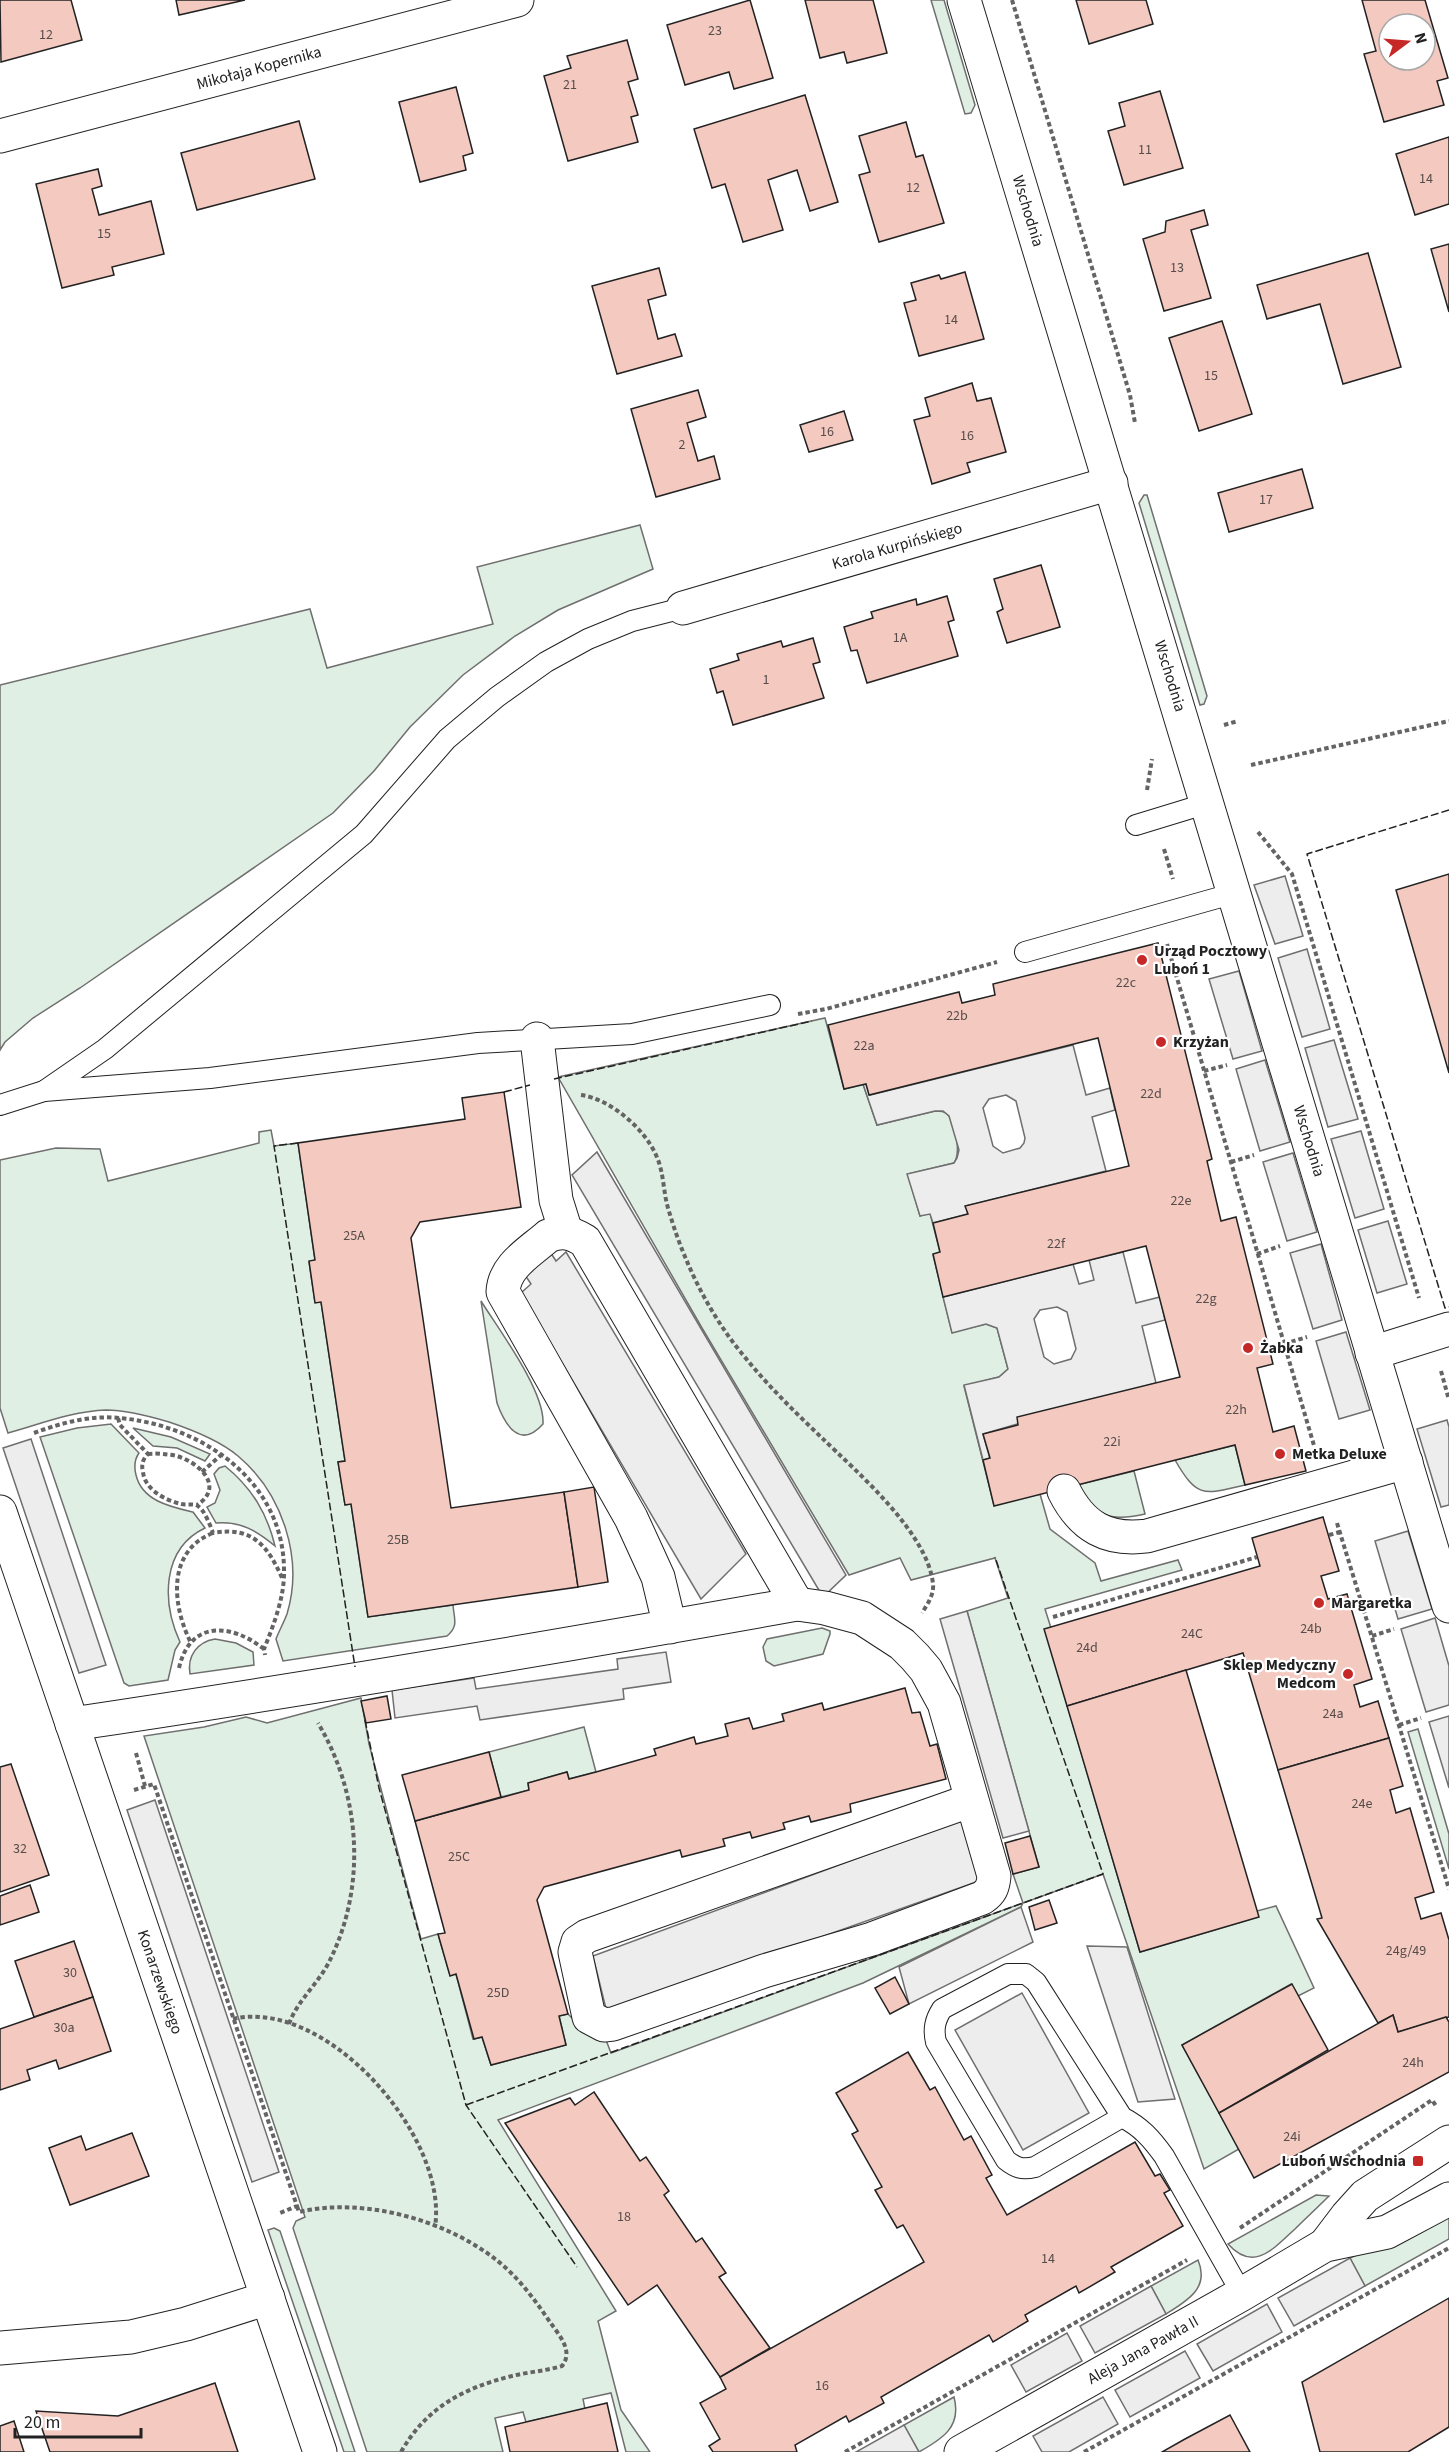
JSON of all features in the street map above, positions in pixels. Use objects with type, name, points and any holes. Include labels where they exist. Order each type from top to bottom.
[{"type":"street","name":"Mikołaja Kopernika","points":[[0,136],[518,0]]},
{"type":"street","name":"Wschodnia","points":[[964,0],[1449,1606]]},
{"type":"street","name":"Karola Kurpińskiego","points":[[683,608],[1111,483]]},
{"type":"street","points":[[537,1040],[556,1200],[566,1232]]},
{"type":"street","points":[[670,1627],[658,1577],[632,1518],[503,1292],[503,1281],[509,1270],[549,1236],[566,1232],[585,1241],[797,1604]]},
{"type":"street","points":[[1372,1353],[1439,1332]]},
{"type":"street","points":[[1064,1491],[1072,1508],[1085,1521],[1108,1534],[1131,1538],[1147,1536],[1406,1462]]},
{"type":"street","name":"Konarzewskiego","points":[[0,1512],[320,2452]]},
{"type":"street","points":[[72,1724],[305,1688],[797,1604],[825,1608],[862,1618],[902,1644],[926,1670],[944,1703],[994,1876],[989,1893],[982,1898],[872,1939],[764,1971],[613,2024],[604,2025],[589,2017],[575,1952],[578,1942],[587,1936],[972,1800]]},
{"type":"street","name":"Aleja Jana Pawła II","points":[[1325,2245],[1365,2196],[1449,2142]]},
{"type":"street","name":"Aleja Jana Pawła II","points":[[961,2452],[1325,2245],[1387,2232],[1449,2199]]},
{"type":"street","points":[[0,2348],[131,2337],[196,2321],[268,2298]]},
{"type":"lane","points":[[44,1091],[105,1048],[364,834],[447,739],[496,697],[546,662],[588,639],[632,621],[683,608]]},
{"type":"lane","points":[[1136,825],[1208,803]]},
{"type":"lane","points":[[1016,956],[1235,893]]},
{"type":"lane","points":[[0,1105],[44,1091],[210,1078],[478,1042],[632,1034],[770,1005]]},
{"type":"lane","points":[[1122,2117],[1035,2167],[1024,2170],[1014,2167],[1006,2160],[936,2042],[934,2031],[936,2018],[942,2009],[1008,1974],[1026,1974],[1035,1982],[1122,2117],[1137,2125],[1150,2136],[1164,2156],[1242,2294]]},
{"type":"path","points":[[1012,0],[1130,395],[1135,427]]},
{"type":"path","points":[[1221,715],[1228,736]]},
{"type":"path","points":[[1251,765],[1449,721]]},
{"type":"path","points":[[1255,822],[1258,833],[1292,874],[1439,1332],[1449,1400]]},
{"type":"path","points":[[1178,940],[1167,944],[1257,1254],[1449,1889]]},
{"type":"path","points":[[826,1009],[1016,956]]},
{"type":"path","points":[[1204,1071],[1227,1065]]},
{"type":"path","points":[[546,1101],[579,1094],[595,1097],[617,1110],[651,1145],[657,1156],[668,1207],[687,1260],[707,1300],[739,1350],[778,1395],[876,1489],[914,1540],[931,1575],[933,1586],[931,1599],[902,1644]]},
{"type":"path","points":[[1231,1162],[1254,1155]]},
{"type":"path","points":[[1257,1254],[1280,1246]]},
{"type":"path","points":[[1284,1344],[1307,1337]]},
{"type":"path","points":[[34,1432],[85,1419],[118,1418],[138,1421],[182,1434],[236,1465],[261,1492],[269,1507],[281,1540],[284,1558],[283,1581],[277,1611],[264,1648],[266,1659]]},
{"type":"path","points":[[118,1418],[120,1425],[148,1454],[178,1457],[190,1462],[202,1472],[211,1490],[209,1496],[197,1505]]},
{"type":"path","points":[[148,1454],[143,1459],[142,1466],[143,1476],[148,1485],[169,1500],[197,1505],[213,1533]]},
{"type":"path","points":[[202,1472],[221,1455]]},
{"type":"path","points":[[190,1641],[178,1608],[177,1578],[186,1553],[203,1537],[213,1533],[234,1531],[254,1539],[273,1557],[283,1581]]},
{"type":"path","points":[[1329,1535],[1340,1532]]},
{"type":"path","points":[[1053,1617],[1257,1557]]},
{"type":"path","points":[[1372,1636],[1394,1629]]},
{"type":"path","points":[[179,1677],[181,1659],[190,1641],[197,1635],[219,1631],[246,1637],[264,1648]]},
{"type":"path","points":[[289,2024],[298,2007],[322,1975],[336,1949],[351,1898],[354,1861],[352,1822],[344,1780],[339,1763],[308,1702],[305,1688]]},
{"type":"path","points":[[1399,1725],[1421,1718]]},
{"type":"path","points":[[134,1746],[146,1786]]},
{"type":"path","points":[[129,1792],[154,1784],[299,2212],[319,2207],[365,2208],[394,2213],[435,2227],[494,2258],[535,2300],[563,2341],[566,2361],[562,2366],[494,2381],[458,2396],[426,2417],[414,2429],[401,2452]]},
{"type":"path","points":[[233,2019],[254,2016],[289,2024],[330,2044],[373,2079],[397,2107],[417,2138],[429,2169],[436,2217],[435,2227]]},
{"type":"path","points":[[845,2452],[1214,2245],[1432,2100]]},
{"type":"path","points":[[280,2213],[297,2206]]},
{"type":"path","points":[[1084,2452],[1449,2248]]},
{"type":"green space","points":[[931,0],[944,0],[975,105],[971,113],[965,114]]},
{"type":"green space","points":[[1144,495],[1147,495],[1207,696],[1204,704],[1200,705],[1139,503]]},
{"type":"green space","points":[[640,525],[653,569],[558,610],[515,636],[463,675],[410,727],[374,771],[333,813],[33,1018],[5,1042],[0,1050],[0,685],[310,609],[327,668],[493,624],[477,567]]},
{"type":"green space","points":[[825,1018],[844,1089],[863,1084],[877,1125],[937,1111],[947,1114],[952,1120],[957,1140],[954,1163],[908,1174],[920,1216],[930,1213],[940,1252],[933,1255],[952,1332],[986,1324],[997,1328],[1008,1369],[999,1377],[964,1386],[994,1505],[1040,1494],[1050,1529],[1095,1563],[1101,1581],[1178,1560],[1182,1570],[1045,1609],[1051,1628],[1045,1630],[1140,1952],[1258,1917],[1257,1911],[1276,1906],[1314,1988],[1298,1996],[1291,1984],[1182,2045],[1239,2149],[1204,2169],[1103,1874],[1023,1903],[1013,1874],[1039,1867],[967,1611],[1008,1598],[995,1558],[911,1580],[900,1558],[849,1575],[702,1328],[558,1077]]},
{"type":"green space","points":[[271,1130],[274,1146],[298,1143],[315,1260],[309,1262],[315,1302],[321,1302],[345,1461],[338,1462],[345,1505],[351,1504],[368,1617],[453,1605],[454,1625],[447,1636],[283,1661],[276,1639],[287,1614],[292,1593],[291,1549],[277,1507],[267,1488],[231,1450],[187,1428],[122,1411],[81,1413],[8,1433],[0,1408],[0,1160],[56,1148],[100,1149],[108,1181],[259,1143],[259,1132]]},
{"type":"green space","points":[[481,1301],[520,1361],[537,1395],[542,1410],[543,1424],[527,1435],[514,1432],[504,1419],[497,1403]]},
{"type":"green space","points":[[111,1424],[139,1453],[135,1461],[135,1469],[139,1484],[144,1491],[158,1501],[193,1512],[205,1528],[191,1537],[180,1549],[169,1578],[170,1611],[180,1642],[175,1650],[168,1680],[129,1686],[124,1683],[40,1437],[77,1428]]},
{"type":"green space","points":[[133,1428],[171,1437],[210,1454],[205,1461],[177,1448],[153,1446]]},
{"type":"green space","points":[[1235,1445],[1245,1485],[1220,1491],[1204,1491],[1190,1482],[1175,1460]]},
{"type":"green space","points":[[225,1466],[251,1492],[268,1523],[275,1546],[241,1525],[216,1523],[207,1507],[215,1503],[220,1490],[214,1474],[219,1468]]},
{"type":"green space","points":[[1134,1471],[1145,1514],[1112,1517],[1098,1510],[1077,1485]]},
{"type":"green space","points":[[822,1628],[830,1631],[823,1654],[774,1666],[766,1661],[763,1647],[767,1639]]},
{"type":"green space","points":[[215,1639],[236,1643],[253,1652],[254,1665],[190,1674],[190,1661],[195,1651],[203,1643]]},
{"type":"green space","points":[[361,1698],[369,1744],[421,1939],[438,1934],[450,1975],[456,1974],[473,2039],[482,2037],[491,2065],[566,2045],[559,2016],[568,2014],[586,2032],[606,2040],[611,2053],[1023,1903],[1021,1907],[863,1983],[498,2120],[616,2311],[598,2321],[621,2410],[650,2452],[626,2452],[611,2393],[583,2399],[585,2409],[526,2422],[523,2412],[495,2418],[503,2452],[367,2452],[293,2228],[296,2221],[305,2217],[144,1736],[204,1727],[246,1717],[267,1723]]},
{"type":"green space","points":[[584,1727],[596,1772],[569,1779],[567,1772],[528,1783],[529,1790],[501,1797],[489,1752]]},
{"type":"green space","points":[[1418,1729],[1449,1834],[1449,1869],[1408,1732]]},
{"type":"green space","points":[[1316,2195],[1329,2196],[1271,2250],[1255,2257],[1246,2257],[1228,2244]]},
{"type":"green space","points":[[1449,2212],[1449,2239],[1365,2286],[1350,2258]]},
{"type":"green space","points":[[274,2228],[280,2231],[355,2452],[344,2452],[268,2230]]},
{"type":"green space","points":[[1198,2260],[1201,2270],[1199,2286],[1189,2299],[1166,2314],[1151,2286]]},
{"type":"green space","points":[[954,2397],[956,2407],[953,2424],[942,2437],[919,2452],[904,2425]]},
{"type":"shaded area","points":[[1285,876],[1303,936],[1275,944],[1254,885]]},
{"type":"shaded area","points":[[1307,949],[1330,1029],[1302,1037],[1278,958]]},
{"type":"shaded area","points":[[1239,971],[1262,1051],[1233,1059],[1209,979]]},
{"type":"shaded area","points":[[1334,1040],[1358,1119],[1328,1127],[1305,1048]]},
{"type":"shaded area","points":[[1073,1045],[1086,1095],[1110,1088],[1115,1110],[1092,1117],[1106,1171],[966,1206],[968,1214],[933,1223],[930,1214],[920,1216],[907,1174],[954,1163],[959,1150],[949,1116],[943,1111],[935,1111],[877,1125],[863,1084],[866,1084],[870,1095]],"holes":[[[1006,1095],[1016,1101],[1025,1138],[1024,1143],[1020,1148],[1003,1153],[993,1146],[983,1108],[989,1099]]]},
{"type":"shaded area","points":[[1265,1060],[1290,1142],[1260,1151],[1236,1069]]},
{"type":"shaded area","points":[[1361,1131],[1384,1209],[1355,1218],[1331,1139]]},
{"type":"shaded area","points":[[597,1152],[846,1575],[823,1597],[572,1175]]},
{"type":"shaded area","points":[[1293,1153],[1317,1232],[1287,1241],[1263,1162]]},
{"type":"shaded area","points":[[1388,1221],[1407,1284],[1377,1293],[1358,1230]]},
{"type":"shaded area","points":[[1321,1244],[1342,1320],[1313,1329],[1290,1253]]},
{"type":"shaded area","points":[[547,1247],[556,1261],[566,1252],[746,1554],[701,1599],[521,1293],[531,1284],[521,1269]]},
{"type":"shaded area","points":[[1123,1252],[1136,1303],[1160,1297],[1165,1320],[1142,1326],[1156,1383],[983,1434],[990,1458],[983,1460],[964,1385],[999,1377],[1008,1369],[997,1328],[986,1324],[952,1333],[943,1297],[1073,1264],[1079,1284],[1094,1280],[1089,1260]],"holes":[[[1057,1307],[1067,1312],[1076,1349],[1071,1359],[1054,1364],[1044,1357],[1034,1319],[1040,1310]]]},
{"type":"shaded area","points":[[1346,1332],[1370,1410],[1339,1419],[1316,1341]]},
{"type":"shaded area","points":[[1447,1420],[1449,1427],[1449,1505],[1441,1507],[1417,1429]]},
{"type":"shaded area","points":[[31,1439],[106,1665],[79,1673],[3,1448]]},
{"type":"shaded area","points":[[1408,1531],[1432,1609],[1398,1619],[1375,1541]]},
{"type":"shaded area","points":[[967,1611],[1029,1831],[1003,1838],[940,1619]]},
{"type":"shaded area","points":[[1435,1618],[1449,1666],[1449,1705],[1426,1712],[1401,1629]]},
{"type":"shaded area","points":[[666,1652],[671,1682],[623,1689],[624,1699],[480,1720],[477,1706],[395,1718],[392,1690],[474,1678],[476,1689],[618,1669],[617,1659]]},
{"type":"shaded area","points":[[1449,1716],[1449,1788],[1429,1722]]},
{"type":"shaded area","points":[[155,1800],[279,2172],[252,2182],[127,1810]]},
{"type":"shaded area","points":[[961,1820],[979,1881],[607,2013],[593,1956]]},
{"type":"shaded area","points":[[1021,1907],[1033,1942],[909,2004],[899,1967]]},
{"type":"shaded area","points":[[1087,1946],[1127,1947],[1175,2099],[1138,2102]]},
{"type":"shaded area","points":[[1022,1993],[1089,2113],[1023,2150],[955,2030]]},
{"type":"shaded area","points":[[1350,2258],[1365,2286],[1294,2326],[1278,2298]]},
{"type":"shaded area","points":[[1151,2286],[1166,2314],[1095,2353],[1080,2326]]},
{"type":"shaded area","points":[[1267,2304],[1282,2332],[1213,2371],[1197,2344]]},
{"type":"shaded area","points":[[1067,2333],[1082,2361],[1026,2392],[1011,2365]]},
{"type":"shaded area","points":[[1185,2351],[1200,2378],[1130,2417],[1115,2390]]},
{"type":"shaded area","points":[[1103,2397],[1118,2424],[1069,2452],[1042,2452],[1033,2436]]},
{"type":"shaded area","points":[[904,2425],[919,2452],[856,2452]]},
{"type":"building","points":[[0,0],[71,0],[82,40],[1,62]]},
{"type":"building","points":[[176,0],[245,0],[179,15]]},
{"type":"building","points":[[750,0],[773,78],[734,89],[729,72],[685,85],[667,25]]},
{"type":"building","points":[[805,0],[873,0],[887,53],[847,63],[844,52],[820,58]]},
{"type":"building","points":[[1076,0],[1146,0],[1153,24],[1089,44]]},
{"type":"building","points":[[1362,0],[1425,0],[1429,12],[1377,12],[1377,72],[1437,72],[1437,41],[1448,78],[1437,81],[1444,105],[1384,122],[1364,54],[1376,51]]},
{"type":"building","points":[[627,40],[638,79],[628,82],[638,115],[631,117],[638,142],[568,161],[544,76],[571,68],[567,56]]},
{"type":"building","points":[[456,87],[473,153],[463,156],[466,170],[420,182],[399,102]]},
{"type":"building","points":[[1160,91],[1183,168],[1124,185],[1108,131],[1125,126],[1119,103]]},
{"type":"building","points":[[805,95],[838,202],[810,211],[797,170],[768,180],[783,230],[743,242],[725,184],[712,188],[694,129]]},
{"type":"building","points":[[299,121],[315,179],[197,210],[181,153]]},
{"type":"building","points":[[906,122],[916,157],[923,155],[944,223],[879,242],[859,175],[870,172],[859,136]]},
{"type":"building","points":[[1449,137],[1449,204],[1415,215],[1396,154]]},
{"type":"building","points":[[98,169],[102,186],[92,189],[99,215],[151,201],[164,254],[112,267],[114,275],[62,288],[36,184]]},
{"type":"building","points":[[1204,210],[1208,225],[1191,230],[1211,298],[1164,311],[1143,239],[1165,232],[1166,221]]},
{"type":"building","points":[[1449,244],[1449,312],[1431,249]]},
{"type":"building","points":[[1368,253],[1401,367],[1343,384],[1320,304],[1267,319],[1257,285]]},
{"type":"building","points":[[659,268],[666,295],[648,300],[658,339],[675,334],[682,356],[617,374],[592,286]]},
{"type":"building","points":[[965,272],[984,339],[919,356],[904,303],[916,300],[911,283],[939,275],[941,279]]},
{"type":"building","points":[[1222,321],[1252,414],[1199,431],[1169,338]]},
{"type":"building","points":[[972,383],[977,401],[991,398],[1006,452],[967,463],[970,472],[932,484],[914,420],[930,416],[925,398]]},
{"type":"building","points":[[698,390],[706,417],[687,423],[698,461],[714,456],[720,479],[656,497],[631,409]]},
{"type":"building","points":[[844,411],[853,440],[809,452],[800,425]]},
{"type":"building","points":[[1302,469],[1313,508],[1229,532],[1218,493]]},
{"type":"building","points":[[1041,565],[1060,627],[1007,643],[997,612],[1003,609],[994,579]]},
{"type":"building","points":[[947,596],[954,620],[948,622],[958,656],[867,683],[857,650],[851,651],[844,627],[873,618],[871,612],[916,599],[917,605]]},
{"type":"building","points":[[813,638],[820,662],[813,664],[824,698],[733,725],[723,691],[717,693],[710,669],[739,660],[737,654],[781,641],[783,647]]},
{"type":"building","points":[[1449,874],[1449,1073],[1396,890]]},
{"type":"building","points":[[1158,943],[1212,1159],[1207,1161],[1221,1221],[1236,1217],[1273,1364],[1257,1368],[1273,1432],[1294,1426],[1306,1471],[1245,1485],[1235,1445],[994,1506],[983,1460],[990,1458],[983,1434],[1018,1425],[1017,1417],[1180,1377],[1146,1246],[943,1297],[933,1254],[940,1252],[933,1223],[968,1214],[965,1206],[1129,1166],[1098,1038],[869,1095],[866,1084],[844,1089],[828,1025],[959,992],[962,1003],[995,995],[993,984]]},
{"type":"building","points":[[504,1092],[521,1207],[420,1222],[411,1238],[451,1508],[564,1492],[578,1587],[368,1617],[351,1504],[345,1505],[338,1462],[345,1461],[321,1302],[315,1303],[309,1261],[315,1260],[298,1143],[465,1119],[462,1098]]},
{"type":"building","points":[[594,1487],[608,1582],[578,1587],[564,1492]]},
{"type":"building","points":[[1323,1517],[1339,1571],[1321,1576],[1328,1599],[1347,1594],[1372,1679],[1354,1685],[1360,1707],[1378,1701],[1389,1738],[1278,1770],[1243,1653],[1067,1706],[1044,1629],[1260,1566],[1252,1538]]},
{"type":"building","points":[[1186,1670],[1259,1917],[1140,1952],[1067,1706]]},
{"type":"building","points":[[905,1688],[912,1713],[920,1712],[930,1746],[937,1744],[946,1779],[850,1804],[851,1812],[811,1822],[809,1816],[783,1823],[785,1829],[752,1838],[750,1832],[723,1839],[725,1846],[682,1857],[680,1850],[544,1887],[537,1900],[568,2014],[559,2016],[566,2045],[491,2065],[482,2037],[474,2039],[456,1974],[450,1976],[438,1934],[445,1933],[415,1821],[529,1790],[528,1783],[567,1772],[569,1779],[656,1755],[654,1749],[694,1737],[696,1744],[728,1736],[725,1724],[749,1718],[753,1729],[784,1721],[782,1714],[822,1703],[824,1710]]},
{"type":"building","points":[[387,1696],[391,1719],[366,1723],[361,1701]]},
{"type":"building","points":[[1389,1738],[1403,1786],[1390,1790],[1396,1813],[1410,1808],[1434,1892],[1415,1898],[1421,1919],[1441,1913],[1449,1940],[1449,2017],[1398,2032],[1393,2015],[1378,2023],[1317,1919],[1322,1918],[1278,1770]]},
{"type":"building","points":[[489,1752],[501,1797],[415,1821],[402,1775]]},
{"type":"building","points":[[11,1764],[49,1875],[0,1892],[0,1767]]},
{"type":"building","points":[[1030,1836],[1039,1867],[1013,1874],[1005,1843]]},
{"type":"building","points":[[30,1885],[39,1912],[0,1925],[0,1896]]},
{"type":"building","points":[[1049,1900],[1057,1923],[1035,1930],[1029,1907]]},
{"type":"building","points":[[74,1941],[93,1997],[34,2017],[15,1961]]},
{"type":"building","points":[[895,1977],[909,2004],[890,2014],[875,1988]]},
{"type":"building","points":[[1292,1984],[1328,2050],[1219,2113],[1182,2045]]},
{"type":"building","points":[[93,1997],[111,2051],[59,2069],[56,2060],[27,2070],[30,2080],[0,2090],[0,2029]]},
{"type":"building","points":[[1393,2015],[1398,2032],[1446,2017],[1449,2022],[1449,2072],[1254,2178],[1219,2113]]},
{"type":"building","points":[[908,2052],[930,2090],[935,2087],[964,2140],[971,2136],[992,2175],[986,2178],[1007,2215],[1135,2142],[1155,2176],[1160,2174],[1170,2190],[1164,2193],[1183,2226],[1111,2267],[1115,2272],[1079,2293],[1076,2286],[1025,2315],[1028,2321],[993,2342],[989,2335],[881,2397],[884,2403],[849,2422],[846,2416],[795,2445],[797,2452],[713,2452],[709,2446],[720,2439],[700,2403],[726,2389],[720,2377],[924,2262],[903,2225],[897,2228],[875,2190],[882,2187],[852,2134],[858,2131],[836,2093]]},
{"type":"building","points":[[594,2092],[640,2161],[646,2157],[669,2191],[664,2195],[696,2242],[702,2238],[726,2273],[719,2277],[770,2348],[720,2377],[657,2285],[628,2305],[505,2123],[570,2098],[575,2105]]},
{"type":"building","points":[[132,2133],[149,2176],[70,2205],[49,2148],[81,2136],[86,2150]]},
{"type":"building","points":[[1449,2298],[1449,2427],[1408,2452],[1320,2452],[1302,2382]]},
{"type":"building","points":[[215,2383],[238,2452],[50,2452],[36,2411],[118,2416]]},
{"type":"building","points":[[607,2403],[618,2452],[510,2452],[505,2427]]},
{"type":"building","points":[[1230,2415],[1250,2452],[1162,2452],[1185,2439]]},
{"type":"building","points":[[14,2421],[24,2452],[0,2452],[0,2426]]},
{"type":"fence","points":[[1449,810],[1307,854],[1445,1308],[1449,1307]]},
{"type":"fence","points":[[554,1079],[812,1021]]},
{"type":"fence","points":[[504,1092],[530,1085]]},
{"type":"fence","points":[[298,1143],[274,1146],[355,1667]]},
{"type":"fence","points":[[466,2105],[1103,1874],[995,1557]]},
{"type":"fence","points":[[365,1720],[379,1788],[466,2105],[577,2267]]},
{"type":"place","name":"Urząd Pocztowy Luboń 1","points":[[1142,960]]},
{"type":"place","name":"Krzyżan","points":[[1161,1042]]},
{"type":"place","name":"Żabka","points":[[1248,1348]]},
{"type":"place","name":"Metka Deluxe","points":[[1280,1454]]},
{"type":"place","name":"Margaretka","points":[[1319,1603]]},
{"type":"place","name":"Sklep Medyczny Medcom","points":[[1348,1674]]},
{"type":"place","name":"Luboń Wschodnia","points":[[1418,2161]]}]
